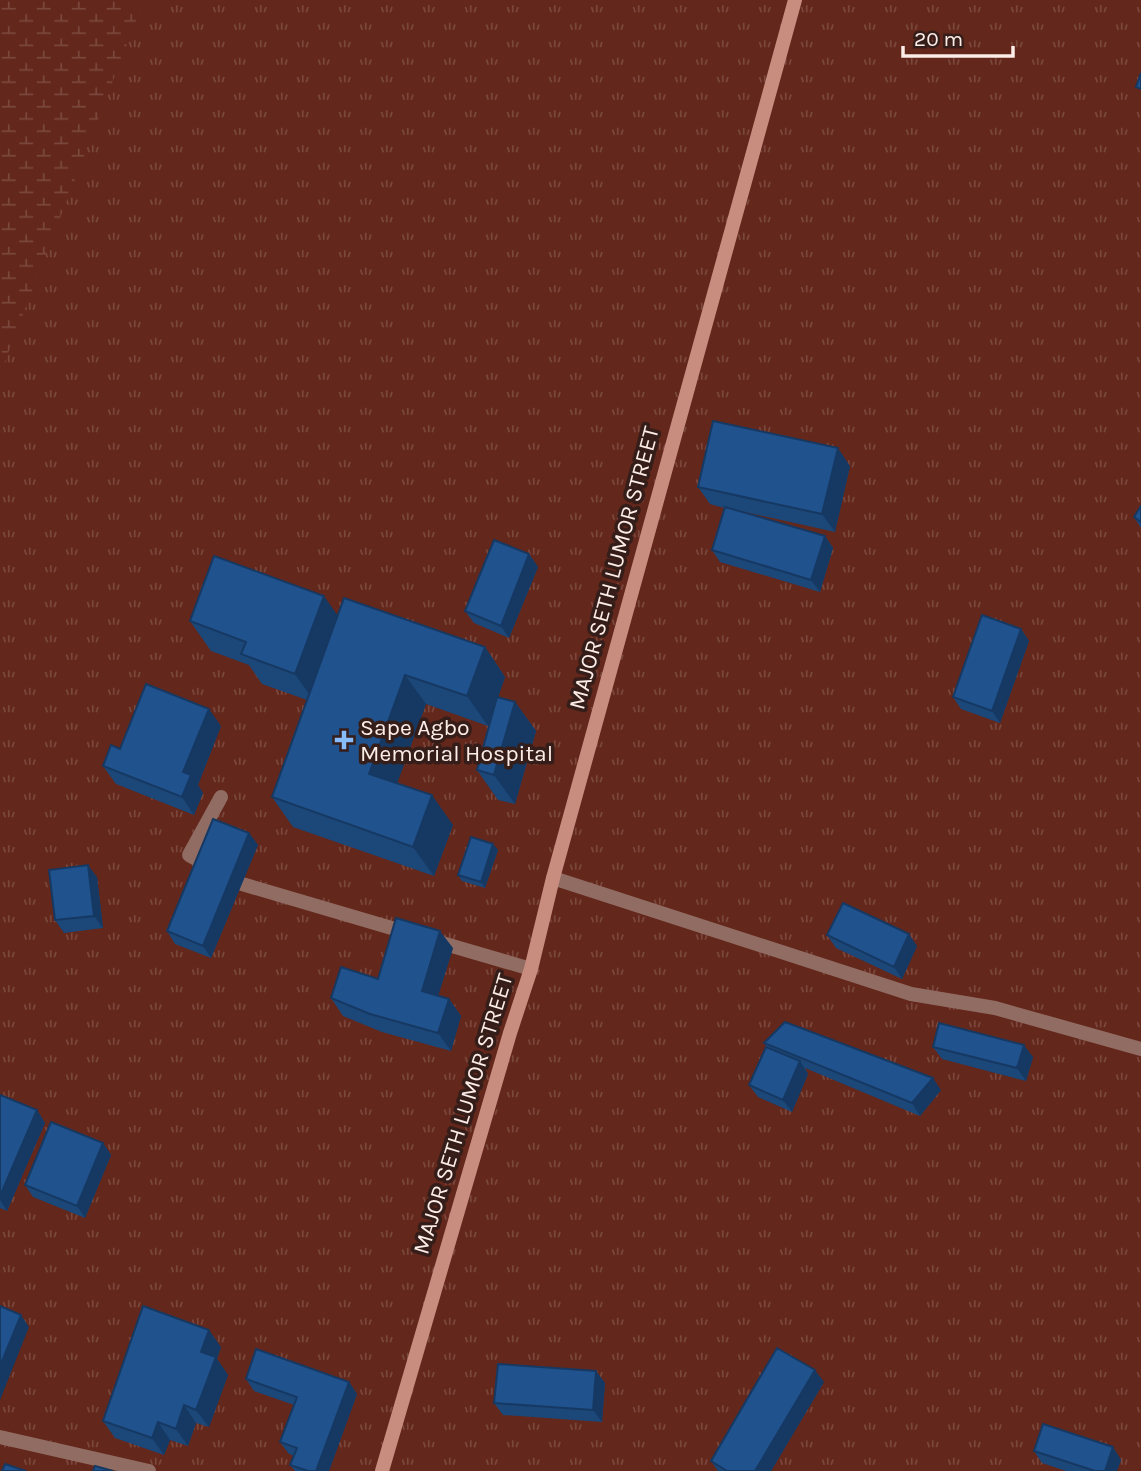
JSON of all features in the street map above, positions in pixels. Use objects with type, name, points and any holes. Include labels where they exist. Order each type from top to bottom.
[{"type":"main road","name":"MAJOR SETH LUMOR STREET","points":[[382,1471],[531,969],[552,878],[794,0]]},
{"type":"street","points":[[221,797],[189,855],[231,878],[531,969]]},
{"type":"street","points":[[552,878],[911,994],[995,1008],[1141,1049]]},
{"type":"street","points":[[0,1437],[149,1471]]},
{"type":"green space","points":[[0,0],[1141,0],[1141,1471],[0,1471]]},
{"type":"green space","points":[[0,0],[144,0],[0,374]]},
{"type":"building","points":[[1141,73],[1141,89],[1136,87]]},
{"type":"building","points":[[713,421],[838,448],[822,514],[698,487]]},
{"type":"building","points":[[1141,506],[1141,522],[1134,517]]},
{"type":"building","points":[[725,507],[825,536],[811,580],[712,550]]},
{"type":"building","points":[[494,540],[529,554],[501,626],[465,611]]},
{"type":"building","points":[[214,556],[324,596],[295,674],[241,654],[246,642],[190,621]]},
{"type":"building","points":[[344,598],[485,647],[467,696],[405,675],[369,774],[432,795],[413,847],[272,797]]},
{"type":"building","points":[[982,615],[1021,629],[992,711],[953,697]]},
{"type":"building","points":[[146,684],[209,709],[183,772],[191,775],[182,797],[103,766],[111,745],[120,749]]},
{"type":"building","points":[[497,697],[515,702],[494,775],[477,770]]},
{"type":"building","points":[[213,819],[249,833],[203,946],[167,931]]},
{"type":"building","points":[[471,837],[493,844],[481,882],[458,875]]},
{"type":"building","points":[[88,865],[94,916],[55,920],[49,870]]},
{"type":"building","points":[[843,903],[909,934],[894,967],[827,935]]},
{"type":"building","points":[[396,918],[440,931],[422,991],[449,999],[438,1033],[370,1014],[331,998],[341,967],[378,979]]},
{"type":"building","points":[[785,1022],[933,1078],[912,1103],[764,1043]]},
{"type":"building","points":[[939,1023],[1024,1045],[1017,1068],[933,1047]]},
{"type":"building","points":[[766,1047],[800,1061],[783,1100],[749,1085]]},
{"type":"building","points":[[0,1095],[37,1110],[0,1196]]},
{"type":"building","points":[[51,1122],[103,1143],[77,1206],[25,1185]]},
{"type":"building","points":[[0,1306],[21,1315],[0,1366]]},
{"type":"building","points":[[143,1306],[209,1330],[201,1352],[216,1357],[196,1410],[184,1405],[176,1429],[158,1422],[152,1438],[103,1421]]},
{"type":"building","points":[[777,1348],[815,1370],[755,1471],[727,1471],[711,1461]]},
{"type":"building","points":[[256,1349],[349,1382],[316,1471],[290,1465],[297,1448],[280,1442],[297,1397],[246,1379]]},
{"type":"building","points":[[498,1364],[596,1371],[593,1410],[494,1403]]},
{"type":"building","points":[[1043,1424],[1113,1447],[1105,1471],[1095,1471],[1034,1451]]},
{"type":"building","points":[[5,1464],[26,1471],[2,1471]]},
{"type":"building","points":[[95,1466],[113,1471],[93,1471]]},
{"type":"place","name":"Sape Agbo Memorial Hospital","points":[[344,740]]}]
